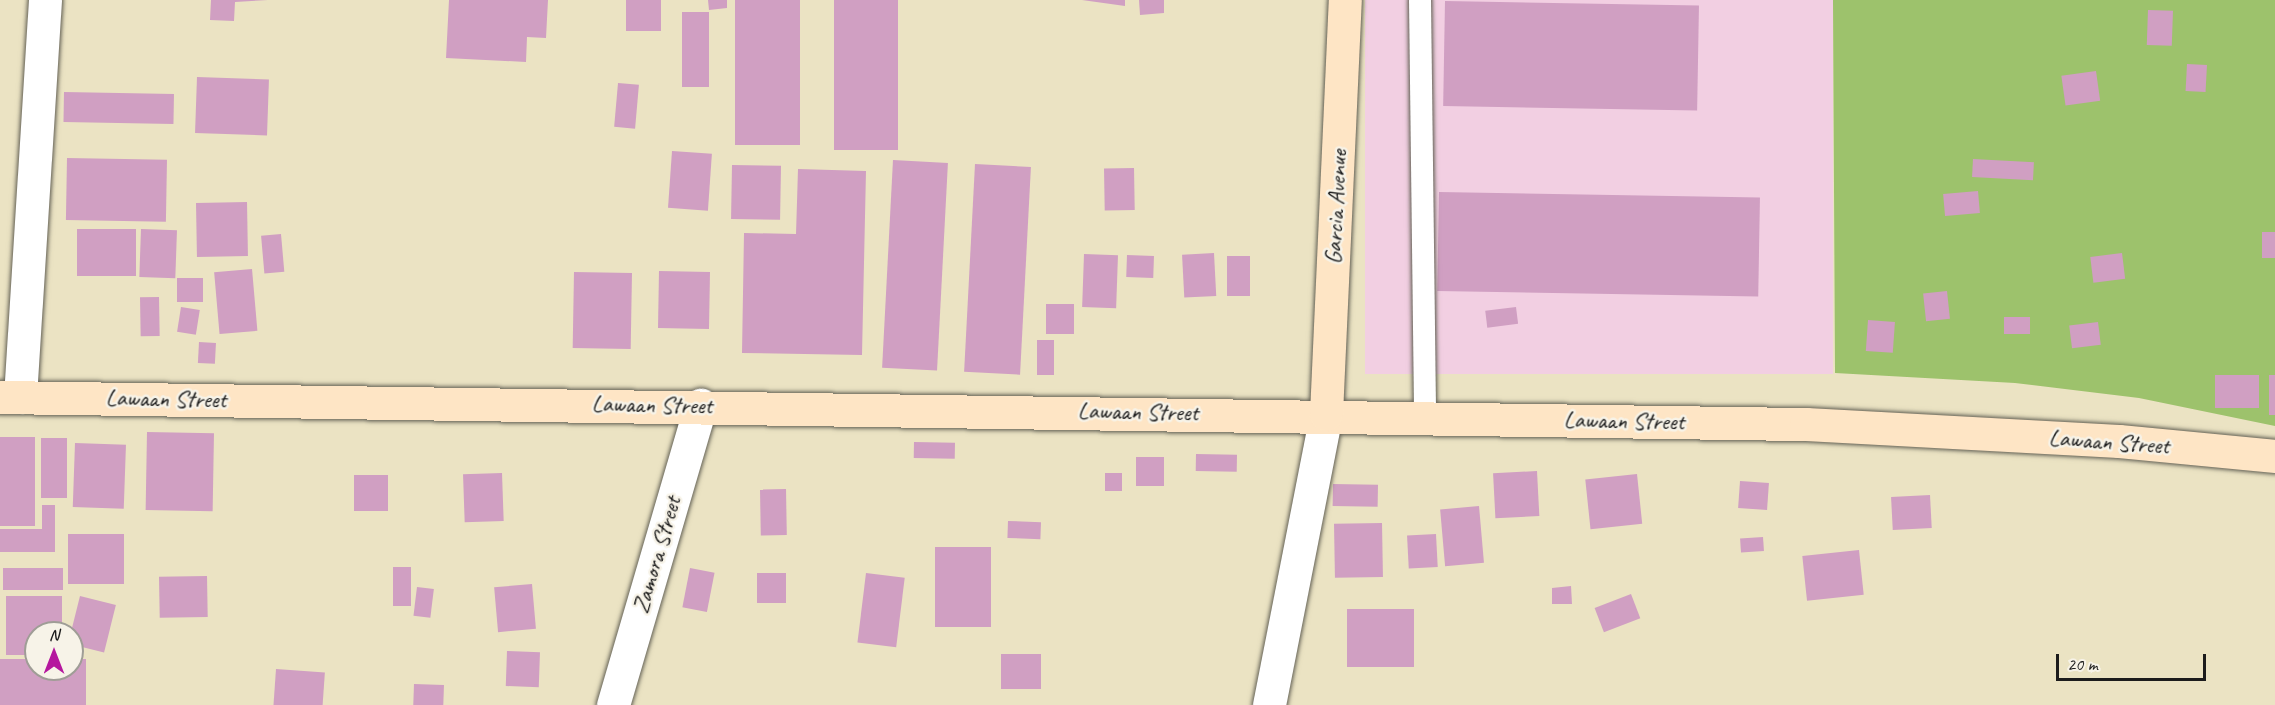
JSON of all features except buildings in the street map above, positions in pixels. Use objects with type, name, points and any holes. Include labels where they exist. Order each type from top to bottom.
[{"type":"street","points":[[10,397],[45,0]]},
{"type":"street","name":"Garcia Avenue","points":[[1326,414],[1346,0]]},
{"type":"street","name":"Lawaan Street","points":[[10,397],[1326,414],[1806,424],[2120,441],[2275,456]]},
{"type":"street","name":"Zamora Street","points":[[613,705],[700,405]]},
{"type":"street","points":[[1269,705],[1326,414]]},
{"type":"lane","points":[[1420,0],[1425,417]]},
{"type":"shaded area","points":[[1365,0],[1833,0],[1833,374],[1365,374]]},
{"type":"green space","points":[[1833,0],[2275,0],[2275,426],[2139,398],[2015,383],[1835,373]]}]
